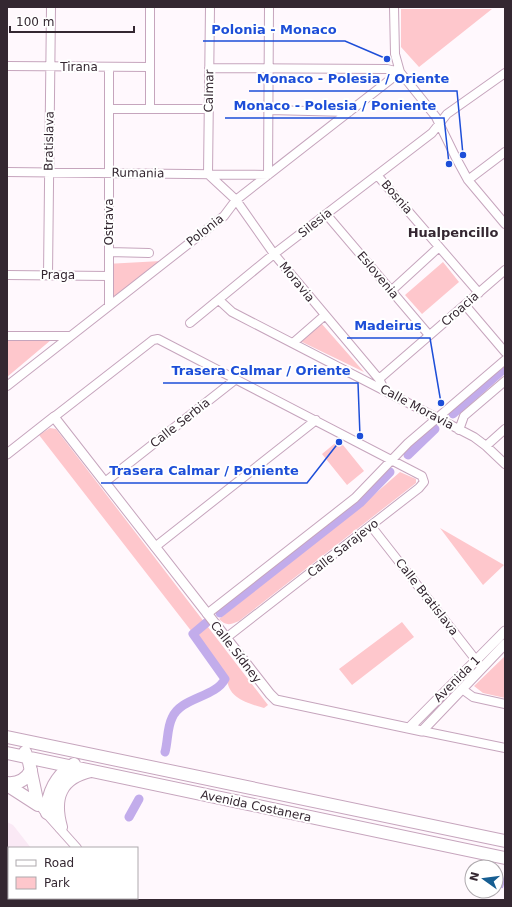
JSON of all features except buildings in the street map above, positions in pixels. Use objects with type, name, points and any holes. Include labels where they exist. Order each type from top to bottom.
[{"type":"main road","name":"Avenida Costanera","points":[[8,737],[505,841]]},
{"type":"main road","points":[[8,737],[21,747],[28,758],[38,805]]},
{"type":"main road","name":"Avenida Costanera","points":[[7,753],[505,858]]},
{"type":"main road","points":[[47,813],[49,796],[53,786],[70,766],[84,759],[97,756]]},
{"type":"main road","points":[[7,784],[13,784],[23,780],[31,770]]},
{"type":"main road","points":[[61,827],[57,804],[62,788],[73,778],[91,771]]},
{"type":"main road","points":[[7,784],[38,805]]},
{"type":"street","name":"Bratislava","points":[[48,275],[51,7]]},
{"type":"street","points":[[150,7],[150,109]]},
{"type":"street","name":"Calmar","points":[[208,174],[210,7]]},
{"type":"street","points":[[268,175],[269,7]]},
{"type":"street","points":[[394,7],[395,54],[400,72],[433,111],[468,180],[505,224]]},
{"type":"street","name":"Tirana","points":[[7,66],[150,67]]},
{"type":"street","name":"Ostrava","points":[[109,67],[108,173],[110,305]]},
{"type":"street","points":[[210,68],[387,69],[400,72]]},
{"type":"street","name":"Polonia","points":[[7,386],[224,216],[236,200],[400,72]]},
{"type":"street","name":"Silesia","points":[[190,323],[274,254],[432,133],[447,114],[505,73]]},
{"type":"street","points":[[109,109],[209,109]]},
{"type":"street","points":[[269,110],[349,112]]},
{"type":"street","points":[[468,180],[505,152]]},
{"type":"street","name":"Rumania","points":[[7,172],[268,175]]},
{"type":"street","name":"Moravia","points":[[208,174],[236,200],[274,254],[324,316],[379,379],[385,390]]},
{"type":"street","name":"Bosnia","points":[[377,175],[479,293]]},
{"type":"street","name":"Eslovenia","points":[[326,214],[430,336]]},
{"type":"street","points":[[391,291],[439,247]]},
{"type":"street","points":[[109,252],[149,253]]},
{"type":"street","name":"Croacia","points":[[379,379],[505,270]]},
{"type":"street","name":"Praga","points":[[7,275],[109,276]]},
{"type":"street","name":"Calle Moravia","points":[[219,300],[232,312],[385,390],[459,430],[486,446],[505,464]]},
{"type":"street","points":[[465,305],[505,352]]},
{"type":"street","points":[[293,343],[324,316]]},
{"type":"street","points":[[7,336],[70,336]]},
{"type":"street","points":[[7,454],[156,339],[391,459]]},
{"type":"street","points":[[207,614],[355,498],[391,459],[505,360]]},
{"type":"street","name":"Calle Serbia","points":[[105,482],[236,379]]},
{"type":"street","points":[[459,430],[464,416],[505,381]]},
{"type":"street","name":"Calle Sídney","points":[[54,417],[207,614],[276,700],[505,748]]},
{"type":"street","points":[[155,547],[316,420]]},
{"type":"street","points":[[486,446],[505,429]]},
{"type":"street","name":"Calle Sarajevo","points":[[226,638],[419,488],[424,482],[424,478],[420,474],[391,459]]},
{"type":"street","name":"Calle Bratislava","points":[[371,526],[482,667]]},
{"type":"street","name":"Avenida 1","points":[[409,728],[505,631]]},
{"type":"street","name":"Avenida 1","points":[[422,731],[482,667],[503,650]]},
{"type":"street","points":[[462,688],[473,697],[505,704]]},
{"type":"street","points":[[38,805],[61,827],[76,847]]},
{"type":"shaded area","points":[[7,822],[13,825],[30,847],[8,847],[8,899],[71,900],[7,900]]},
{"type":"green space","points":[[401,9],[492,9],[419,67],[401,47]]},
{"type":"green space","points":[[161,261],[106,304],[106,264]]},
{"type":"green space","points":[[443,262],[459,282],[422,314],[405,295]]},
{"type":"green space","points":[[321,323],[364,372],[300,341]]},
{"type":"green space","points":[[7,340],[51,340],[7,377]]},
{"type":"green space","points":[[50,428],[56,429],[268,705],[264,708],[245,702],[234,695],[230,690],[227,677],[39,435]]},
{"type":"green space","points":[[339,440],[364,471],[347,485],[322,454]]},
{"type":"green space","points":[[400,472],[416,479],[416,483],[239,621],[228,624],[219,619],[361,506]]},
{"type":"green space","points":[[440,528],[504,565],[483,585]]},
{"type":"green space","points":[[402,622],[414,637],[352,685],[339,669]]},
{"type":"green space","points":[[504,657],[505,698],[483,693],[474,686]]},
{"type":"waterway","points":[[453,414],[505,368]]},
{"type":"waterway","points":[[408,455],[435,429]]},
{"type":"waterway","points":[[220,613],[360,503],[390,472]]},
{"type":"waterway","points":[[165,752],[169,726],[176,711],[190,701],[214,690],[225,679],[193,634],[206,623]]},
{"type":"waterway","points":[[129,817],[139,799]]},
{"type":"place","name":"Polonia - Monaco","points":[[387,59]]},
{"type":"place","name":"Monaco - Polesia / Oriente","points":[[463,155]]},
{"type":"place","name":"Monaco - Polesia / Poniente","points":[[449,164]]},
{"type":"place","name":"Madeirus","points":[[441,403]]},
{"type":"place","name":"Trasera Calmar / Oriente","points":[[360,436]]},
{"type":"place","name":"Trasera Calmar / Poniente","points":[[339,442]]},
{"type":"district","name":"Hualpencillo","points":[[453,232]]}]
